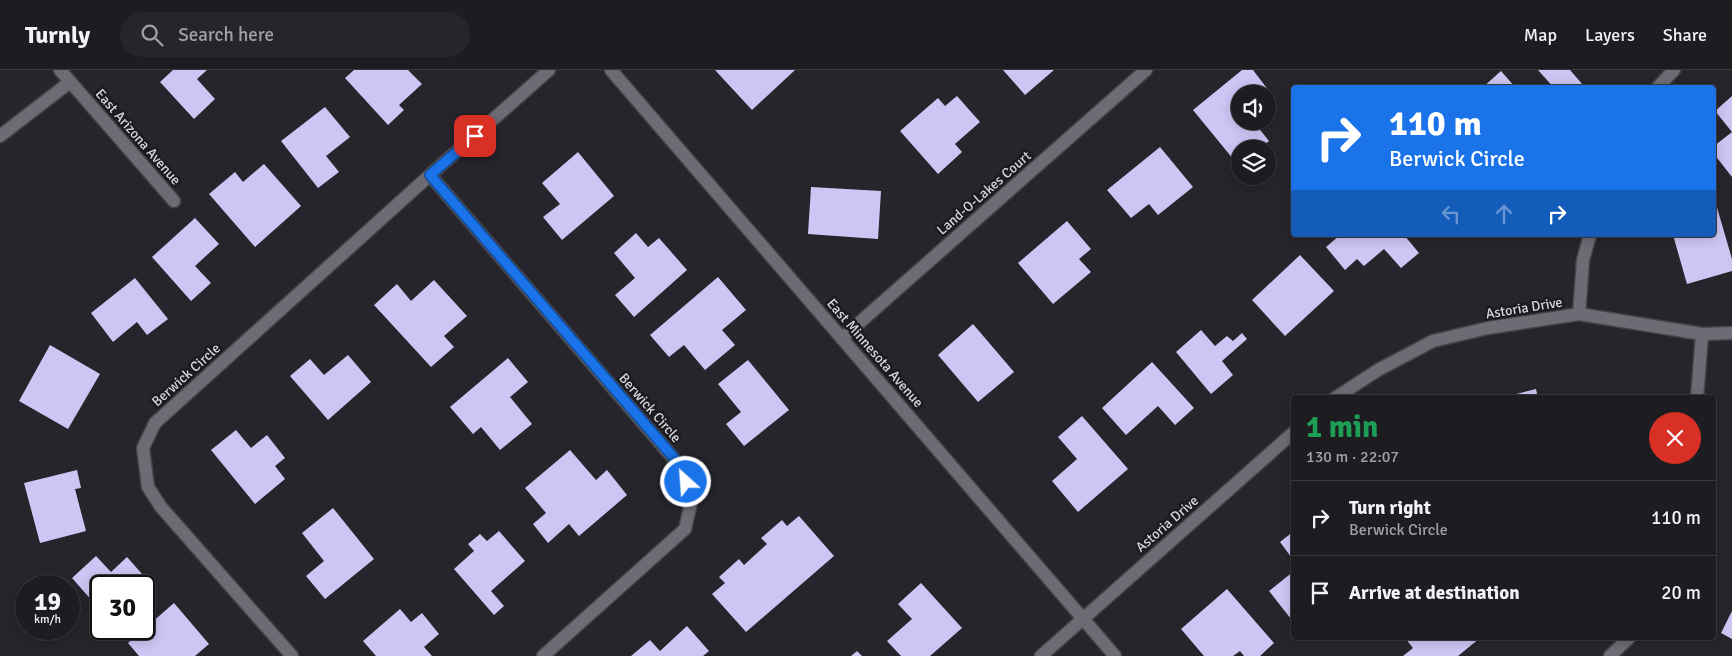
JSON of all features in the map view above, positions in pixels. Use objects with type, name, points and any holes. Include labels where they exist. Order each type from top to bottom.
[{"type":"street","name":"East Arizona Avenue","points":[[60,70],[174,201]]},
{"type":"street","name":"Berwick Circle","points":[[292,656],[161,507],[148,487],[143,448],[155,423],[549,70]]},
{"type":"street","name":"East Minnesota Avenue","points":[[611,70],[1115,656]]},
{"type":"street","name":"Land-O-Lakes Court","points":[[842,338],[1146,70]]},
{"type":"street","points":[[1661,85],[1674,70]]},
{"type":"street","points":[[0,136],[70,82]]},
{"type":"street","name":"Berwick Circle","points":[[430,175],[681,466],[692,498],[685,529],[543,656]]},
{"type":"street","points":[[1579,314],[1584,260],[1590,237]]},
{"type":"street","name":"Astoria Drive","points":[[1340,395],[1378,370],[1433,342],[1488,328],[1579,314],[1702,334],[1732,333]]},
{"type":"street","points":[[1697,395],[1702,334]]},
{"type":"street","name":"Astoria Drive","points":[[1041,656],[1291,435]]},
{"type":"street","points":[[1610,656],[1627,640]]},
{"type":"building","points":[[173,70],[207,70],[197,79],[215,99],[194,119],[160,82]]},
{"type":"building","points":[[354,70],[408,70],[422,84],[399,105],[404,110],[388,125],[345,78]]},
{"type":"building","points":[[715,70],[795,70],[752,110]]},
{"type":"building","points":[[1003,70],[1054,70],[1025,95]]},
{"type":"building","points":[[1242,70],[1253,70],[1264,85],[1231,85],[1231,130],[1260,130],[1268,140],[1231,140],[1231,156],[1193,110]]},
{"type":"building","points":[[1538,70],[1570,70],[1583,85],[1551,85]]},
{"type":"building","points":[[1501,71],[1513,85],[1485,85]]},
{"type":"building","points":[[957,96],[980,122],[955,144],[962,152],[938,174],[900,131],[938,98],[945,106]]},
{"type":"building","points":[[1732,96],[1732,132],[1716,112]]},
{"type":"building","points":[[325,107],[350,137],[326,156],[339,172],[318,188],[281,141]]},
{"type":"building","points":[[1732,132],[1732,177],[1716,157],[1716,144]]},
{"type":"building","points":[[1160,147],[1193,187],[1158,215],[1149,204],[1131,218],[1107,190]]},
{"type":"building","points":[[578,152],[614,196],[562,240],[543,217],[560,204],[542,183]]},
{"type":"building","points":[[264,164],[301,206],[255,247],[209,194],[235,172],[243,182]]},
{"type":"building","points":[[811,187],[881,191],[878,239],[808,234]]},
{"type":"building","points":[[1716,204],[1732,259],[1732,271],[1687,284],[1674,237],[1716,237]]},
{"type":"building","points":[[195,218],[219,244],[195,266],[211,283],[191,301],[152,257]]},
{"type":"building","points":[[1067,221],[1091,249],[1079,259],[1091,272],[1053,304],[1018,263]]},
{"type":"building","points":[[636,233],[648,247],[659,238],[687,270],[634,317],[615,295],[635,278],[614,253]]},
{"type":"building","points":[[1338,237],[1406,237],[1419,253],[1401,268],[1384,249],[1364,266],[1357,259],[1345,270],[1326,247]]},
{"type":"building","points":[[1300,255],[1334,291],[1285,336],[1252,300]]},
{"type":"building","points":[[718,277],[746,310],[722,330],[735,345],[705,370],[684,345],[669,357],[650,335]]},
{"type":"building","points":[[135,278],[168,319],[147,335],[137,322],[113,342],[91,313]]},
{"type":"building","points":[[434,280],[467,316],[444,336],[454,347],[431,367],[374,305],[397,284],[411,301]]},
{"type":"building","points":[[973,324],[1014,372],[978,402],[938,355]]},
{"type":"building","points":[[1201,330],[1215,346],[1227,336],[1233,341],[1242,333],[1247,339],[1222,361],[1233,375],[1211,394],[1176,352]]},
{"type":"building","points":[[50,345],[100,374],[68,429],[19,401]]},
{"type":"building","points":[[348,355],[371,382],[328,420],[290,376],[310,359],[324,375]]},
{"type":"building","points":[[508,358],[528,382],[510,397],[532,424],[500,450],[481,427],[473,434],[450,407]]},
{"type":"building","points":[[748,360],[789,410],[744,446],[726,424],[741,412],[718,384]]},
{"type":"building","points":[[1152,362],[1194,408],[1175,425],[1158,406],[1126,435],[1102,408]]},
{"type":"building","points":[[1536,389],[1537,395],[1513,395]]},
{"type":"building","points":[[1082,416],[1128,469],[1078,512],[1052,481],[1077,459],[1058,437]]},
{"type":"building","points":[[236,430],[251,448],[267,435],[285,458],[275,466],[285,479],[255,504],[211,450]]},
{"type":"building","points":[[570,450],[596,480],[607,470],[627,495],[579,536],[569,524],[548,543],[533,524],[546,513],[525,488]]},
{"type":"building","points":[[77,470],[81,488],[75,489],[86,531],[40,543],[24,483]]},
{"type":"building","points":[[333,508],[374,559],[325,599],[306,576],[324,561],[302,533]]},
{"type":"building","points":[[799,516],[834,556],[746,632],[712,594],[725,583],[719,577],[739,559],[744,565],[767,544],[761,538],[782,520],[787,526]]},
{"type":"building","points":[[499,531],[525,561],[491,591],[504,606],[494,615],[454,569],[474,551],[468,544],[480,534],[487,541]]},
{"type":"building","points":[[1291,533],[1291,557],[1280,542]]},
{"type":"building","points":[[96,556],[111,572],[127,557],[143,575],[90,575],[90,598],[80,587],[80,575],[75,575]]},
{"type":"building","points":[[1291,573],[1291,619],[1269,591]]},
{"type":"building","points":[[921,583],[962,628],[930,656],[901,656],[887,641],[912,619],[898,604]]},
{"type":"building","points":[[1227,589],[1274,643],[1260,656],[1244,656],[1240,651],[1233,656],[1204,656],[1181,629]]},
{"type":"building","points":[[174,603],[209,644],[195,656],[139,656],[128,643],[131,640],[155,640],[155,620]]},
{"type":"building","points":[[400,609],[411,622],[422,613],[439,634],[424,647],[432,656],[376,656],[363,641]]},
{"type":"building","points":[[1732,611],[1732,639],[1721,633]]},
{"type":"building","points":[[687,626],[709,651],[703,656],[631,656],[650,640],[660,651]]},
{"type":"building","points":[[1407,640],[1478,640],[1458,656],[1403,656],[1413,648]]},
{"type":"building","points":[[857,651],[862,656],[851,656]]},
{"type":"route","points":[[475,136],[430,175],[681,466],[686,482]]}]
